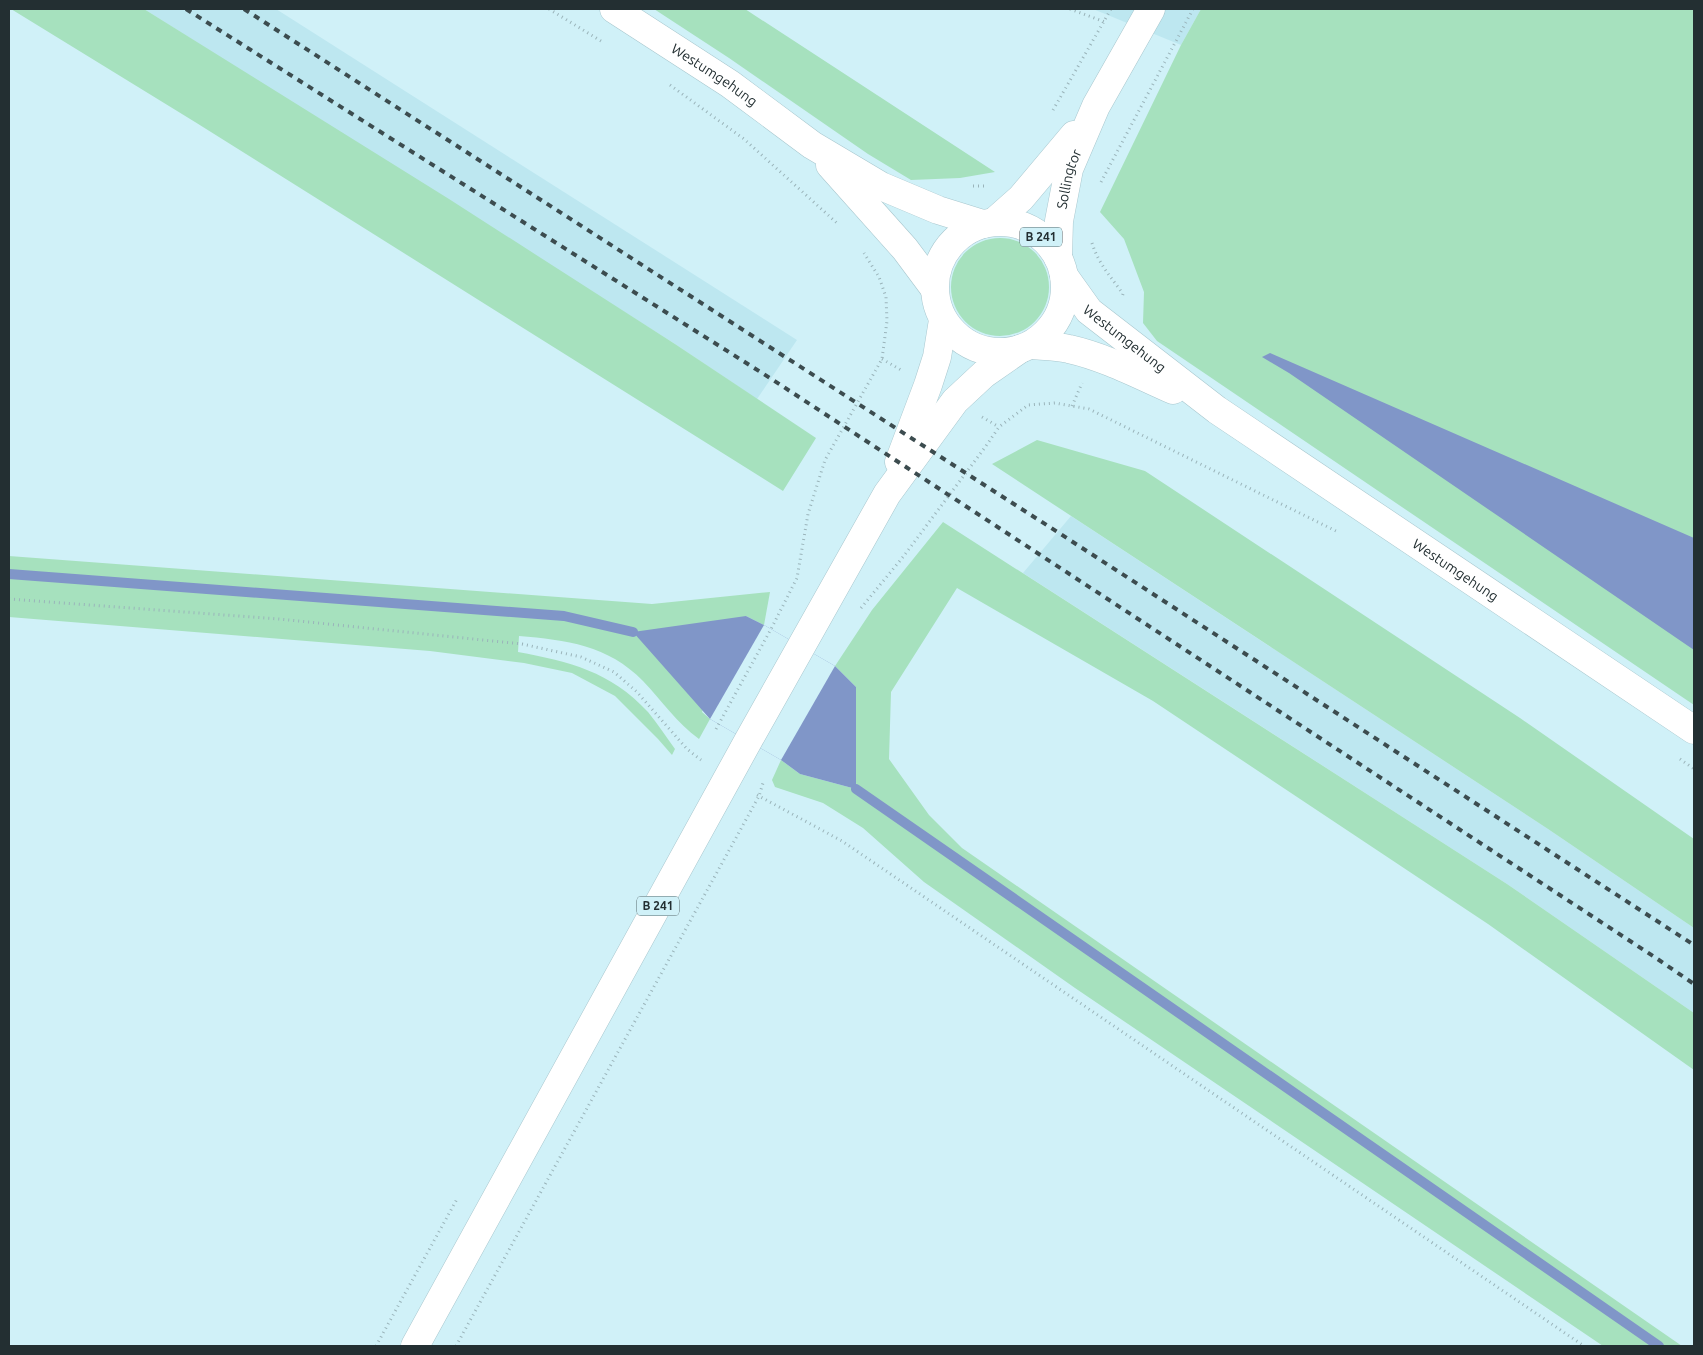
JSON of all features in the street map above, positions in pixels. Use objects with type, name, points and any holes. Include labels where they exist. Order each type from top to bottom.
[{"type":"main road","name":"Westumgehung","points":[[614,9],[730,84],[812,145],[881,186],[938,210],[989,223]]},
{"type":"main road","name":"Sollingtor","points":[[1061,267],[1059,221],[1069,169],[1096,106],[1151,9]]},
{"type":"main road","name":"Sollingtor","points":[[989,223],[1021,198],[1059,155],[1096,106]]},
{"type":"main road","name":"Westumgehung","points":[[812,145],[905,249],[934,288]]},
{"type":"main road","name":"B 241","points":[[414,1346],[748,741],[887,494],[955,401],[984,374],[1025,347],[1047,332],[1058,316],[1064,296],[1061,267],[1047,242],[1032,230],[1014,223],[989,223],[963,232],[948,248],[938,266],[934,288],[937,305],[943,320],[957,337],[977,348],[998,352],[1025,347]]},
{"type":"main road","name":"Westumgehung","points":[[1061,267],[1089,311],[1218,410],[1694,730]]},
{"type":"main road","name":"B 241","points":[[887,494],[928,385],[937,357],[943,320]]},
{"type":"main road","name":"Westumgehung","points":[[1025,347],[1068,349],[1114,364],[1218,410]]},
{"type":"path","points":[[548,9],[607,44]]},
{"type":"path","points":[[1070,9],[1136,35]]},
{"type":"path","points":[[1051,114],[1111,9]]},
{"type":"path","points":[[1099,186],[1193,9]]},
{"type":"path","points":[[664,81],[744,139],[841,227]]},
{"type":"path","points":[[966,187],[991,186]]},
{"type":"path","points":[[1090,238],[1094,253],[1105,272],[1115,283]]},
{"type":"path","points":[[718,724],[797,578],[808,514],[824,460],[882,359],[886,321],[886,297],[880,277],[863,251]]},
{"type":"path","points":[[857,614],[903,557],[999,427],[1028,405],[1055,402],[1089,409],[1347,536]]},
{"type":"path","points":[[9,599],[279,619],[522,644],[581,657],[614,672],[637,692],[687,749],[702,761],[759,796],[842,841],[1584,1346]]},
{"type":"path","points":[[1678,758],[1694,769]]},
{"type":"path","points":[[456,1346],[759,796]]},
{"type":"shaded area","points":[[144,9],[276,9],[797,340],[757,399],[675,344]]},
{"type":"shaded area","points":[[1093,9],[1201,9],[1181,45]]},
{"type":"shaded area","points":[[1071,516],[1548,829],[1694,928],[1694,1013],[1507,884],[1023,573]]},
{"type":"green space","points":[[11,9],[144,9],[449,199],[675,344],[816,438],[783,491],[195,122]]},
{"type":"green space","points":[[654,9],[745,9],[995,172],[960,178],[911,180],[868,154],[729,58]]},
{"type":"green space","points":[[1201,9],[1694,9],[1694,705],[1157,341],[1143,323],[1144,292],[1124,239],[1100,212],[1181,45]]},
{"type":"green space","points":[[1000,238],[1019,242],[1035,252],[1045,268],[1049,287],[1045,306],[1035,322],[1019,332],[1000,336],[981,332],[965,322],[955,306],[951,287],[955,268],[965,252],[981,242]]},
{"type":"green space","points":[[1037,440],[1145,471],[1520,718],[1694,839],[1694,928],[1548,829],[992,464]]},
{"type":"green space","points":[[943,522],[1507,884],[1694,1013],[1694,1070],[1488,924],[1153,701],[957,588],[891,692],[889,759],[929,815],[962,848],[1682,1346],[1603,1346],[1075,988],[924,882],[863,828],[823,803],[775,787],[772,780],[781,760],[800,774],[856,789],[856,687],[835,666],[872,610]]},
{"type":"green space","points":[[9,556],[652,604],[770,592],[764,625],[746,616],[702,712],[710,719],[699,739],[677,719],[643,681],[615,659],[586,646],[519,636],[518,652],[588,670],[619,687],[634,698],[648,712],[675,749],[672,755],[615,696],[572,673],[524,663],[430,651],[9,617]]},
{"type":"water","points":[[1270,353],[1694,538],[1694,650],[1289,373],[1262,357]]},
{"type":"water","points":[[746,616],[835,666],[856,687],[856,789],[800,774],[781,760],[710,719],[633,632]]},
{"type":"pier","points":[[764,625],[835,666],[781,760],[710,719]]},
{"type":"waterway","points":[[9,574],[564,616],[633,632]]},
{"type":"waterway","points":[[856,789],[1659,1346]]},
{"type":"railway","points":[[186,9],[770,378],[1694,984]]},
{"type":"railway","points":[[244,9],[1059,533],[1694,945]]}]
